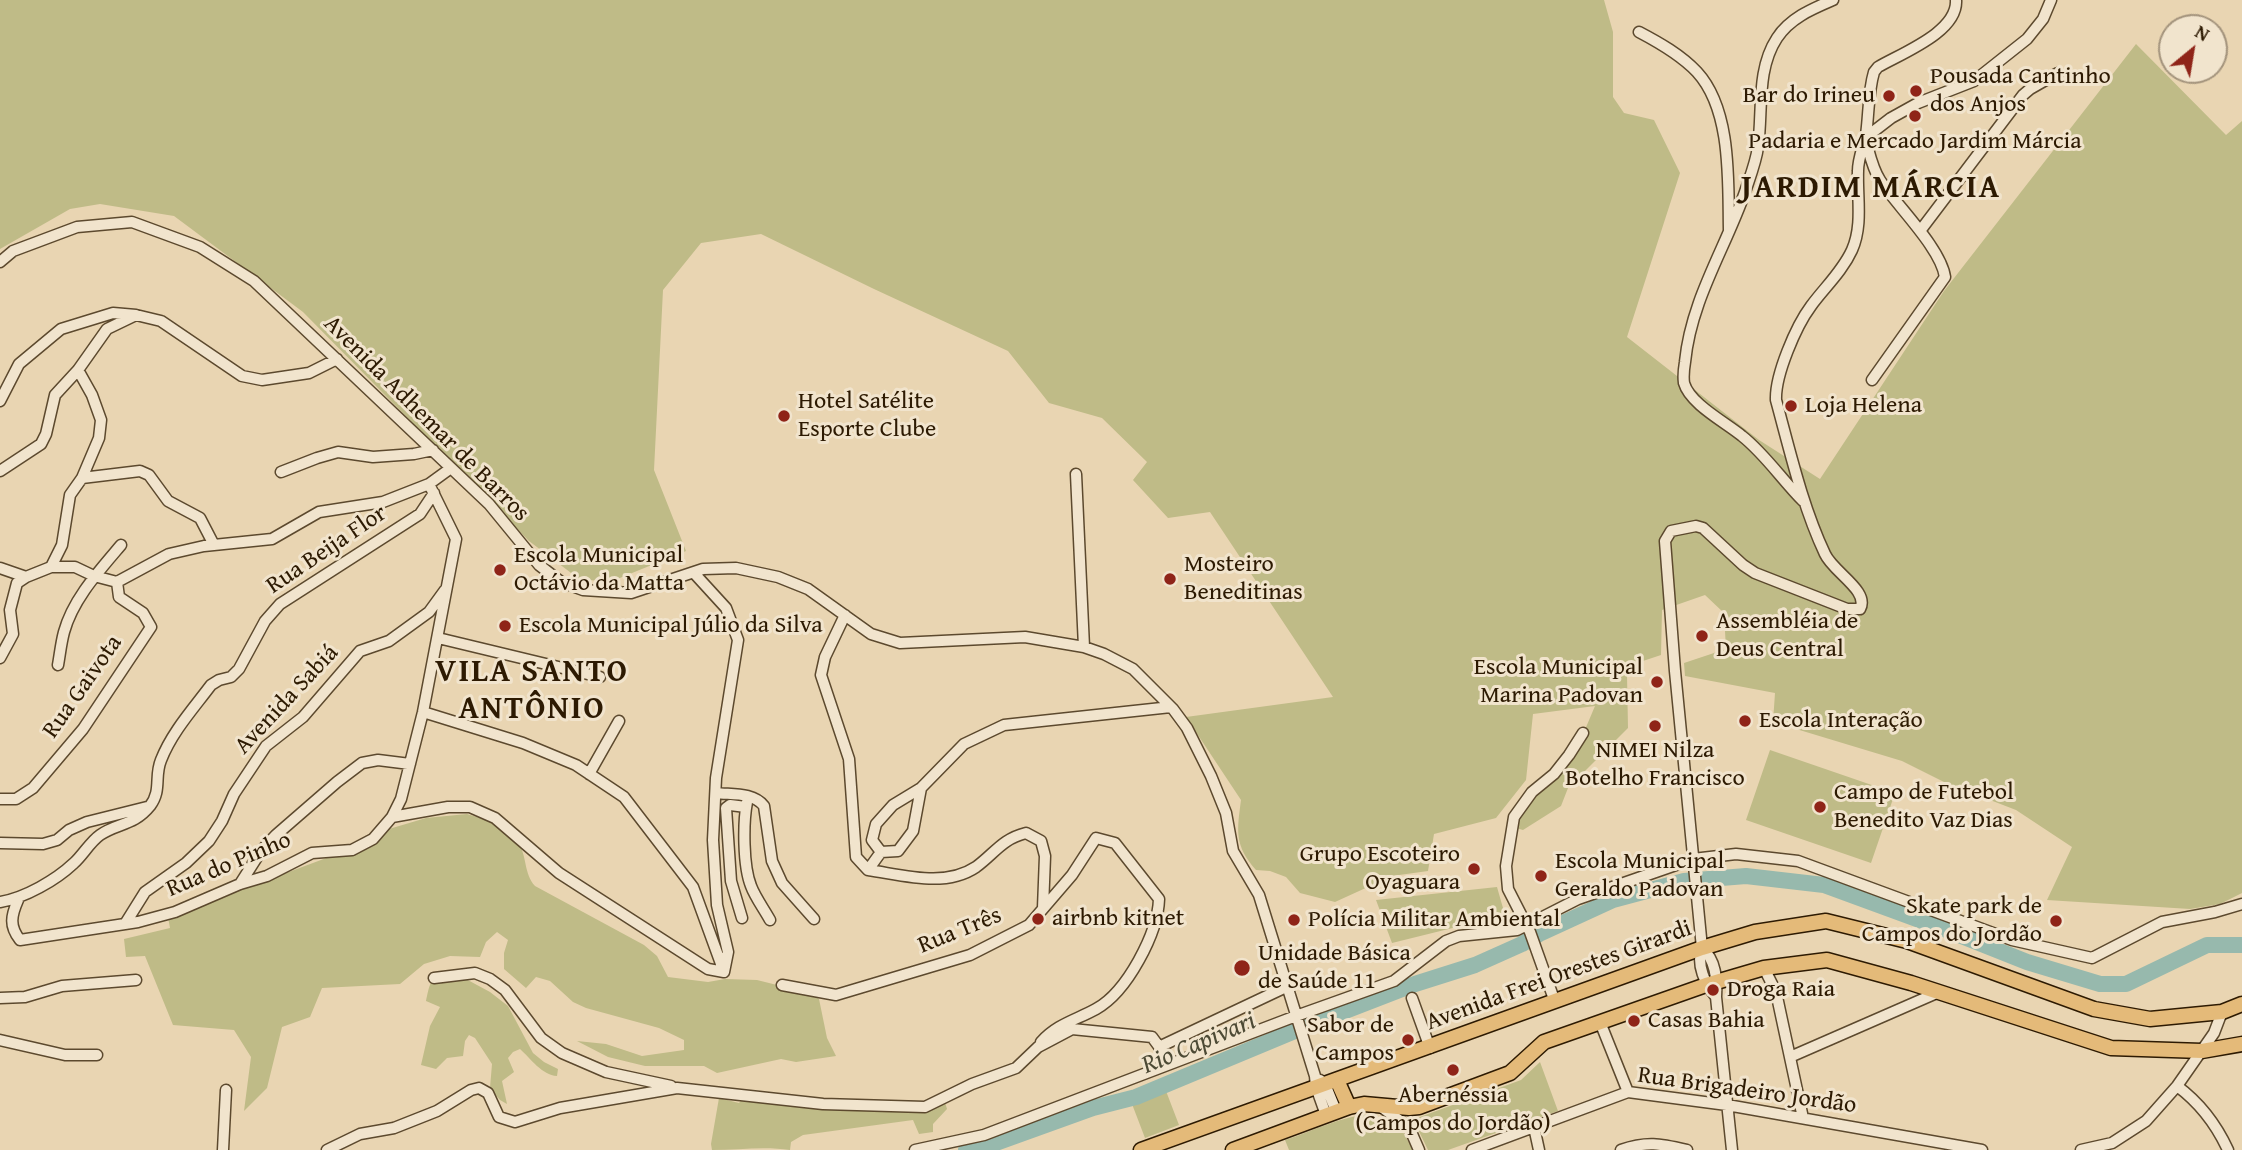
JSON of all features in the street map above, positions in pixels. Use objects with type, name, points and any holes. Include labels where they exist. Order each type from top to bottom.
[{"type":"main road","name":"Avenida Frei Orestes Girardi","points":[[1141,1150],[1323,1082],[1430,1048],[1702,948],[1755,932],[1826,921],[1907,941],[2094,1009],[2150,1019],[2222,1012],[2242,1004]]},
{"type":"main road","points":[[1233,1150],[1337,1111],[1379,1105],[1409,1108],[1444,1099],[1510,1073],[1544,1042],[1711,983],[1764,968],[1827,960],[1938,992],[2111,1048],[2202,1051],[2242,1044]]},
{"type":"main road","points":[[1323,1082],[1337,1111]]},
{"type":"street","points":[[1805,503],[1761,453],[1696,401],[1686,390],[1683,379],[1686,346],[1698,303],[1729,234],[1756,160],[1763,74],[1771,49],[1776,38],[1797,17],[1833,0]]},
{"type":"street","points":[[1732,1150],[1716,997],[1699,957],[1702,948],[1664,548],[1666,536],[1671,531],[1696,526],[1703,528],[1755,573],[1847,609],[1860,609],[1864,603],[1863,597],[1826,557],[1805,503],[1775,389],[1783,362],[1809,309],[1853,248],[1859,213],[1860,152],[1865,138],[1874,72],[1878,66],[1942,30],[1952,18],[1956,0]]},
{"type":"street","points":[[1865,138],[1917,103],[1974,81],[2027,39],[2043,19],[2051,0]]},
{"type":"street","points":[[1639,32],[1680,56],[1708,87],[1717,106],[1726,159],[1729,234]]},
{"type":"street","points":[[1920,230],[2023,95],[2058,73]]},
{"type":"street","points":[[1865,138],[1879,178],[1920,230],[1945,276],[1872,380]]},
{"type":"street","name":"Avenida Adhemar de Barros","points":[[0,262],[13,251],[77,227],[132,222],[200,247],[254,281],[489,504],[539,565],[561,582],[583,590],[631,593],[703,569],[736,568],[778,577],[808,589],[871,634],[900,643],[1025,637],[1084,647],[1133,669],[1171,707],[1191,737],[1221,799],[1233,850],[1259,895],[1302,1037],[1337,1111]]},
{"type":"street","points":[[0,401],[19,365],[61,329],[113,313],[161,321],[242,376],[262,380],[309,373],[337,359]]},
{"type":"street","points":[[0,471],[41,444],[55,395],[78,370],[107,329],[136,315]]},
{"type":"street","points":[[51,567],[62,545],[70,495],[82,478],[99,438],[101,420],[92,395],[78,370]]},
{"type":"street","points":[[281,472],[338,452],[373,457],[433,450]]},
{"type":"street","points":[[0,658],[13,634],[10,610],[17,583],[26,577],[51,567],[75,567],[117,582],[169,554],[214,545],[272,539],[319,512],[383,502],[431,488],[451,468]]},
{"type":"street","points":[[82,478],[140,471],[149,475],[168,501],[200,518],[214,545]]},
{"type":"street","points":[[1076,474],[1084,647]]},
{"type":"street","name":"Rua do Pinho","points":[[18,900],[11,916],[13,931],[20,940],[125,924],[175,912],[240,884],[267,876],[312,853],[352,850],[373,839],[392,817],[401,799],[423,712],[456,539],[431,488]]},
{"type":"street","name":"Rua Beija Flor","points":[[149,806],[157,793],[159,763],[172,737],[211,685],[231,677],[239,669],[265,621],[280,604],[420,514],[431,488]]},
{"type":"street","points":[[58,665],[64,631],[72,612],[94,576],[121,545]]},
{"type":"street","points":[[0,568],[26,577]]},
{"type":"street","points":[[694,573],[726,608],[738,640],[716,793],[713,840],[717,905],[728,952],[724,972]]},
{"type":"street","points":[[94,576],[119,597]]},
{"type":"street","name":"Rua Gaivota","points":[[0,799],[16,799],[33,788],[83,729],[150,627],[143,613],[119,597],[117,582]]},
{"type":"street","name":"Avenida Sabiá","points":[[125,924],[145,892],[186,863],[209,841],[234,794],[266,746],[303,717],[360,651],[389,641],[399,634],[429,612],[447,588]]},
{"type":"street","points":[[845,615],[824,657],[821,675],[849,759],[856,857],[868,870],[942,879],[974,868],[1011,837],[1026,833],[1041,841],[1045,856],[1043,908]]},
{"type":"street","points":[[438,638],[600,677]]},
{"type":"street","points":[[881,852],[872,840],[876,824],[893,805],[921,788],[964,744],[1004,724],[1171,707]]},
{"type":"street","points":[[423,712],[523,743],[576,765],[624,797],[693,887],[724,972]]},
{"type":"street","points":[[589,774],[619,721]]},
{"type":"street","points":[[1555,1002],[1528,929],[1508,889],[1506,866],[1514,817],[1532,792],[1562,765],[1583,733]]},
{"type":"street","points":[[240,884],[261,851],[276,835],[362,763],[378,761],[410,764]]},
{"type":"street","points":[[881,852],[898,851],[913,831],[921,788]]},
{"type":"street","points":[[716,793],[747,802]]},
{"type":"street","points":[[742,918],[731,881],[726,808],[760,800],[764,806],[772,860],[782,883],[814,919]]},
{"type":"street","points":[[747,802],[747,876],[770,920]]},
{"type":"street","points":[[0,843],[43,844],[57,840],[87,822],[149,806]]},
{"type":"street","points":[[0,902],[18,900],[74,864],[100,835],[134,821],[149,806]]},
{"type":"street","points":[[392,817],[422,810],[470,807],[495,818],[559,873],[708,969],[724,972]]},
{"type":"street","name":"Rua Três","points":[[782,985],[836,995],[970,955],[1029,925],[1072,875],[1096,838],[1115,843],[1159,899],[1159,912],[1150,941],[1118,992],[1099,1007],[1052,1030],[1038,1047]]},
{"type":"street","points":[[868,870],[881,852]]},
{"type":"street","points":[[921,1149],[985,1135],[1394,981],[1446,941],[1459,936],[1528,929],[1578,899],[1693,859],[1736,854],[1798,861],[2012,940],[2092,958],[2162,922],[2242,904]]},
{"type":"street","points":[[1764,968],[1776,992],[1803,1118]]},
{"type":"street","points":[[434,978],[475,974],[490,979],[505,990],[541,1038],[562,1053],[606,1072],[677,1088],[823,1104],[925,1107],[972,1084],[1016,1068],[1038,1047],[1072,1029],[1153,1037],[1171,1063]]},
{"type":"street","points":[[0,998],[25,997],[62,986],[136,980]]},
{"type":"street","points":[[1159,1046],[1286,987]]},
{"type":"street","points":[[1790,1058],[1938,992]]},
{"type":"street","points":[[1412,998],[1430,1048]]},
{"type":"street","points":[[2081,1150],[2112,1143],[2146,1121],[2177,1086],[2202,1051],[2214,1033],[2222,1012]]},
{"type":"street","points":[[1600,1022],[1628,1093]]},
{"type":"street","points":[[0,1040],[65,1055],[97,1055]]},
{"type":"street","points":[[2177,1086],[2205,1110],[2228,1150]]},
{"type":"street","points":[[327,1150],[360,1133],[394,1128],[437,1111],[479,1088],[488,1093],[499,1117],[515,1122],[560,1108],[677,1088]]},
{"type":"street","points":[[223,1150],[226,1090]]},
{"type":"street","name":"Rua Brigadeiro Jordão","points":[[1472,1150],[1628,1093],[1727,1105],[1803,1118],[1915,1144],[1982,1150]]},
{"type":"street","points":[[1379,1105],[1409,1127],[1419,1150]]},
{"type":"street","points":[[1534,1127],[1539,1150]]},
{"type":"street","points":[[1621,1150],[1639,1143],[1663,1144],[1687,1150]]},
{"type":"shaded area","points":[[0,0],[1604,0],[1613,32],[1613,97],[1624,113],[1654,120],[1680,173],[1627,337],[1759,440],[1820,479],[1944,291],[2136,44],[2158,66],[2158,84],[2176,84],[2226,135],[2242,121],[2242,893],[2220,904],[2190,909],[2047,900],[2072,847],[2016,810],[1946,783],[1902,761],[1773,722],[1775,693],[1685,676],[1684,663],[1726,649],[1724,613],[1705,595],[1662,610],[1661,655],[1640,662],[1627,675],[1628,728],[1568,788],[1561,806],[1523,830],[1516,828],[1517,818],[1576,751],[1595,706],[1533,714],[1526,780],[1496,818],[1434,834],[1428,871],[1392,876],[1335,902],[1300,893],[1286,877],[1270,871],[1256,870],[1249,861],[1239,837],[1241,800],[1186,717],[1333,697],[1210,512],[1168,518],[1133,480],[1147,462],[1102,418],[1049,403],[1008,351],[761,234],[701,243],[663,290],[654,470],[686,551],[610,582],[579,579],[529,541],[303,312],[174,216],[100,204],[70,209],[0,249]]},
{"type":"shaded area","name":"Campo de Futebol Benedito Vaz Dias","points":[[1770,750],[1895,793],[1871,863],[1746,820]]},
{"type":"shaded area","points":[[467,814],[496,825],[515,838],[522,849],[529,876],[535,886],[644,945],[657,956],[668,977],[708,982],[725,979],[757,980],[813,994],[819,999],[827,1038],[836,1056],[796,1062],[781,1059],[717,1073],[704,1066],[645,1066],[608,1057],[577,1041],[606,1044],[642,1056],[684,1050],[684,1040],[659,1028],[586,1008],[573,1002],[550,981],[536,977],[526,988],[504,969],[504,953],[508,940],[497,932],[486,942],[480,957],[450,956],[424,964],[400,984],[322,988],[310,1017],[282,1027],[267,1088],[244,1111],[251,1057],[234,1030],[173,1025],[145,956],[126,957],[124,939],[170,928],[168,917],[329,857],[350,855],[370,847],[389,829],[426,818]]},
{"type":"shaded area","points":[[1497,887],[1505,915],[1392,943],[1376,900]]},
{"type":"shaded area","points":[[444,971],[451,971],[490,992],[508,1006],[533,1053],[558,1069],[557,1076],[542,1070],[520,1049],[513,1052],[508,1058],[514,1072],[502,1081],[507,1104],[490,1088],[492,1064],[475,1038],[469,1035],[465,1041],[463,1056],[447,1058],[436,1069],[421,1065],[430,1026],[440,1007],[426,1001],[428,992],[433,979]]},
{"type":"shaded area","points":[[1540,1062],[1558,1111],[1448,1150],[1428,1150],[1414,1121],[1417,1118],[1521,1080]]},
{"type":"shaded area","points":[[1166,1091],[1179,1125],[1145,1138],[1132,1104]]},
{"type":"shaded area","points":[[744,1097],[905,1111],[936,1108],[944,1099],[947,1109],[933,1124],[933,1132],[919,1134],[913,1120],[803,1135],[791,1142],[790,1150],[712,1150],[719,1098],[739,1103]]},
{"type":"shaded area","points":[[1371,1114],[1403,1132],[1413,1150],[1289,1150],[1285,1140],[1338,1121]]},
{"type":"waterway","name":"Rio Capivari","points":[[966,1150],[993,1144],[1093,1108],[1136,1097],[1309,1025],[1415,984],[1475,965],[1613,900],[1684,881],[1746,876],[1824,885],[2027,962],[2100,984],[2126,984],[2207,945],[2242,945]]},
{"type":"place","name":"Pousada Cantinho dos Anjos","points":[[1916,91]]},
{"type":"place","name":"Bar do Irineu","points":[[1889,96]]},
{"type":"place","name":"Padaria e Mercado Jardim Márcia","points":[[1915,116]]},
{"type":"place","name":"Loja Helena","points":[[1791,406]]},
{"type":"place","name":"Hotel Satélite Esporte Clube","points":[[784,416]]},
{"type":"place","name":"Escola Municipal Octávio da Matta","points":[[500,570]]},
{"type":"place","name":"Mosteiro Beneditinas","points":[[1170,579]]},
{"type":"place","name":"Escola Municipal Júlio da Silva","points":[[505,626]]},
{"type":"place","name":"Assembléia de Deus Central","points":[[1702,636]]},
{"type":"place","name":"Escola Municipal Marina Padovan","points":[[1657,682]]},
{"type":"place","name":"Escola Interação","points":[[1745,721]]},
{"type":"place","name":"NIMEI Nilza Botelho Francisco","points":[[1655,726]]},
{"type":"place","name":"Campo de Futebol Benedito Vaz Dias","points":[[1820,807]]},
{"type":"place","name":"Grupo Escoteiro Oyaguara","points":[[1474,869]]},
{"type":"place","name":"Escola Municipal Geraldo Padovan","points":[[1541,876]]},
{"type":"place","name":"airbnb kitnet","points":[[1038,919]]},
{"type":"place","name":"Polícia Militar Ambiental","points":[[1294,920]]},
{"type":"place","name":"Skate park de Campos do Jordão","points":[[2056,921]]},
{"type":"place","name":"Unidade Básica de Saúde 11","points":[[1242,968]]},
{"type":"place","name":"Droga Raia","points":[[1713,990]]},
{"type":"place","name":"Casas Bahia","points":[[1634,1021]]},
{"type":"place","name":"Sabor de Campos","points":[[1408,1040]]},
{"type":"place","name":"Abernéssia (Campos do Jordão)","points":[[1453,1070]]},
{"type":"district","name":"JARDIM MÁRCIA","points":[[1871,189]]},
{"type":"district","name":"VILA SANTO ANTÔNIO","points":[[532,692]]}]
